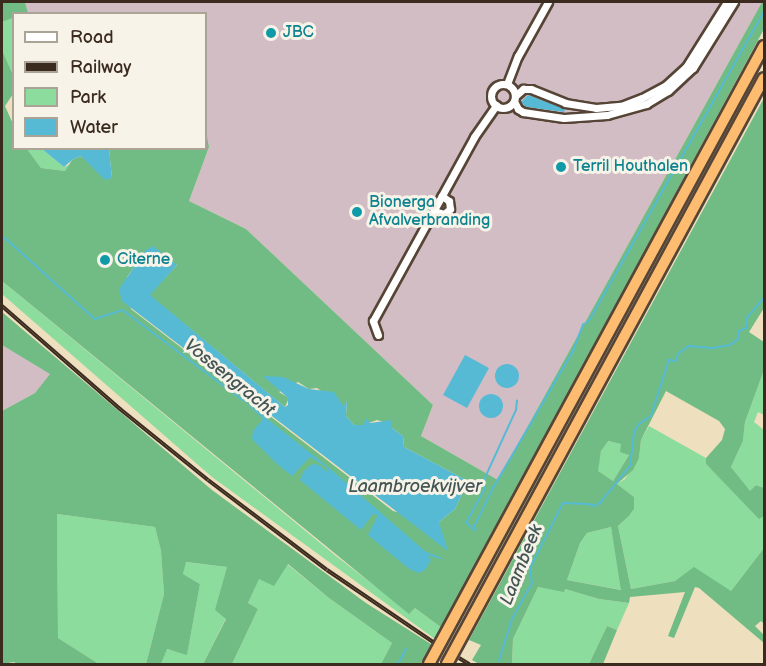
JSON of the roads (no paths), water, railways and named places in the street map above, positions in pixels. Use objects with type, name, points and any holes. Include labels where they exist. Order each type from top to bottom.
[{"type":"highway","points":[[429,664],[765,46]]},
{"type":"highway","points":[[447,664],[765,78]]},
{"type":"street","points":[[507,84],[518,56],[548,2]]},
{"type":"street","points":[[727,2],[686,67],[666,85],[642,98],[621,106],[596,108],[566,103],[531,89],[523,89],[515,99],[505,108],[492,101],[492,90],[500,84],[507,84],[513,88],[515,99],[518,109],[523,112],[564,118],[607,115],[645,104],[668,91],[693,68],[734,2]]},
{"type":"street","points":[[378,335],[374,321],[474,137],[496,105]]},
{"type":"street","points":[[434,211],[444,214],[450,209],[449,201],[442,196]]},
{"type":"water","points":[[528,95],[565,109],[564,112],[526,107],[521,102]]},
{"type":"water","points":[[43,150],[109,150],[112,178],[105,180],[81,156],[64,167]]},
{"type":"water","name":"Laambroekvijver","points":[[153,246],[177,265],[150,295],[285,407],[288,405],[288,398],[263,376],[283,377],[309,389],[334,392],[343,406],[347,401],[346,416],[354,425],[363,425],[367,418],[370,423],[392,420],[392,428],[403,436],[404,447],[468,481],[455,509],[439,522],[448,551],[122,301],[119,289],[146,250]]},
{"type":"water","points":[[465,355],[489,368],[467,408],[443,395]]},
{"type":"water","points":[[507,364],[516,367],[519,376],[516,385],[507,388],[498,385],[495,376],[498,367]]},
{"type":"water","points":[[491,394],[500,397],[503,406],[500,415],[491,418],[482,415],[479,406],[482,397]]},
{"type":"water","points":[[242,399],[327,466],[426,552],[431,560],[425,570],[418,573],[408,568],[368,535],[378,515],[373,514],[361,530],[300,480],[304,471],[312,464],[319,465],[328,473],[326,467],[310,457],[292,476],[276,463],[252,439],[253,431],[263,419]]},
{"type":"waterway","points":[[473,529],[493,488],[573,351],[583,325],[589,321],[764,12]]},
{"type":"waterway","name":"Vossengracht","points":[[2,235],[95,319],[123,310],[243,400]]},
{"type":"waterway","name":"Laambeek","points":[[589,504],[594,506],[600,503],[630,466],[634,432],[639,424],[651,416],[669,360],[676,361],[678,354],[689,346],[713,348],[730,345],[738,339],[738,332],[746,328],[747,318],[764,298]]},
{"type":"waterway","points":[[476,531],[466,523],[485,489],[484,480],[516,410],[517,401]]},
{"type":"waterway","name":"Laambeek","points":[[499,661],[512,619],[532,583],[530,568],[563,503],[588,504]]},
{"type":"waterway","name":"Vossengracht","points":[[427,553],[440,558]]},
{"type":"waterway","points":[[398,664],[406,649]]},
{"type":"railway","points":[[2,306],[120,409],[208,480],[327,570],[433,642]]},
{"type":"railway","points":[[459,658],[469,664]]},
{"type":"place","name":"JBC","points":[[271,33]]},
{"type":"place","name":"Terril Houthalen","points":[[561,167]]},
{"type":"place","name":"Bionerga Afvalverbranding","points":[[357,212]]},
{"type":"place","name":"Citerne","points":[[105,260]]}]
